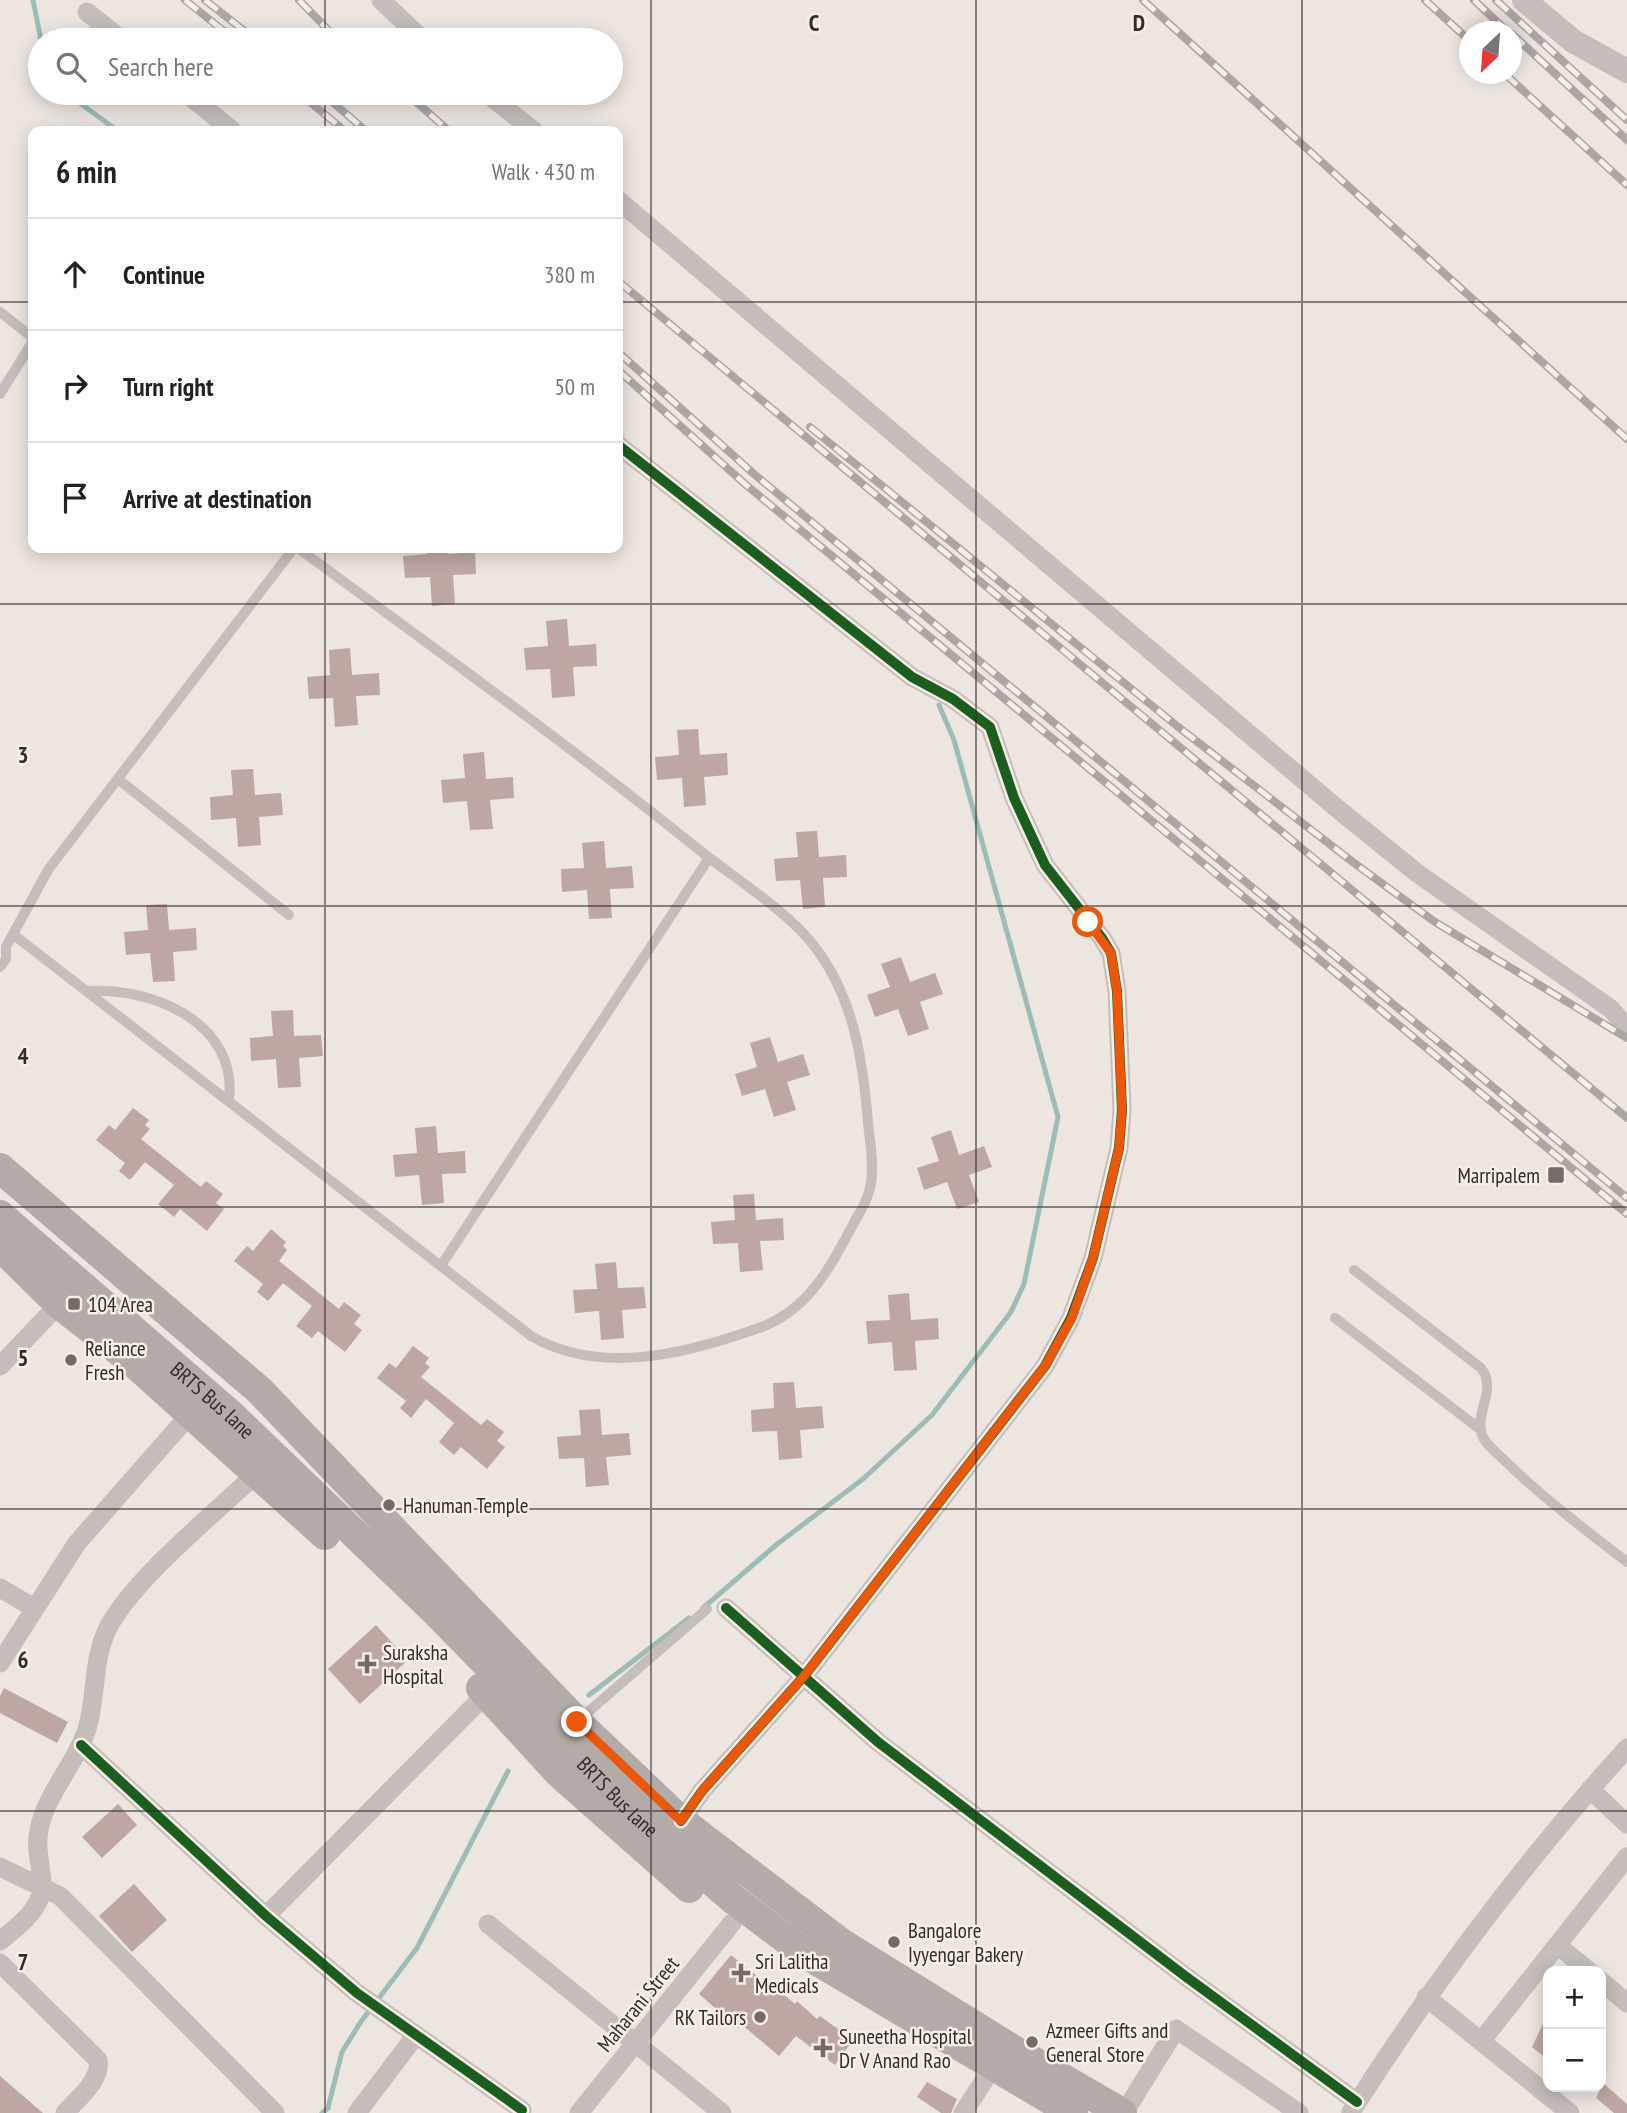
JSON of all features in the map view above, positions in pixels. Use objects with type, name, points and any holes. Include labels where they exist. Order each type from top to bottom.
[{"type":"main road","points":[[0,1168],[260,1390],[577,1722],[681,1821],[927,2012],[1123,2113]]},
{"type":"main road","name":"BRTS Bus lane","points":[[0,1215],[230,1414],[436,1612],[634,1814],[733,1899],[806,1954],[927,2012],[1073,2113]]},
{"type":"main road","points":[[0,1246],[59,1304],[191,1413],[373,1578],[559,1773],[635,1843],[732,1923],[824,1986],[1039,2113]]},
{"type":"street","points":[[381,0],[410,28]]},
{"type":"street","points":[[1524,0],[1573,41],[1627,71]]},
{"type":"street","points":[[88,12],[107,28]]},
{"type":"street","points":[[201,105],[227,126]]},
{"type":"street","points":[[501,105],[528,126]]},
{"type":"street","points":[[623,204],[1339,810],[1417,873],[1611,1009],[1627,1028]]},
{"type":"street","points":[[623,449],[912,677],[962,704],[989,727],[1014,798],[1045,865],[1111,953],[1117,991],[1122,1110],[1119,1148],[1093,1258],[1072,1318],[1045,1366],[805,1675],[702,1791],[681,1821]]},
{"type":"street","points":[[0,1366],[59,1304]]},
{"type":"street","points":[[0,1663],[78,1543],[191,1413]]},
{"type":"street","points":[[0,1941],[24,1921],[35,1906],[43,1886],[37,1851],[43,1817],[88,1727],[97,1655],[120,1607],[257,1473]]},
{"type":"street","points":[[0,1588],[34,1608]]},
{"type":"street","points":[[717,1609],[805,1675],[897,1756],[1354,2107],[1426,1997],[1590,1789],[1627,1748]]},
{"type":"street","points":[[266,1916],[486,1694]]},
{"type":"street","points":[[81,1745],[266,1916],[357,1993],[523,2112]]},
{"type":"street","points":[[1590,1789],[1627,1824]]},
{"type":"street","points":[[1482,2040],[1627,1857]]},
{"type":"street","points":[[0,1867],[60,1896],[275,2113]]},
{"type":"street","name":"Maharani Street","points":[[579,2113],[732,1923]]},
{"type":"street","points":[[488,1924],[722,2113]]},
{"type":"street","points":[[1557,1945],[1583,1966]]},
{"type":"street","points":[[0,1963],[98,2060],[100,2069],[95,2078],[65,2113]]},
{"type":"street","points":[[1606,1985],[1627,2003]]},
{"type":"street","points":[[1426,1997],[1570,2113]]},
{"type":"street","points":[[1123,2113],[1176,2029],[1299,2113]]},
{"type":"street","points":[[357,2113],[416,2035]]},
{"type":"street","points":[[963,2113],[984,2081]]},
{"type":"lane","points":[[0,312],[28,335]]},
{"type":"lane","points":[[0,394],[28,347]]},
{"type":"lane","points":[[0,967],[6,959],[3,948],[14,935],[48,870],[292,553]]},
{"type":"lane","points":[[14,935],[442,1264],[531,1336],[572,1354],[603,1358],[659,1356],[759,1329],[802,1303],[819,1286],[864,1205],[871,1184],[872,1157],[860,1045],[828,964],[812,942],[709,858],[556,739],[303,553]]},
{"type":"lane","points":[[118,779],[289,915]]},
{"type":"lane","points":[[442,1264],[709,858]]},
{"type":"lane","points":[[87,991],[130,991],[198,1021],[214,1039],[229,1068],[229,1100]]},
{"type":"lane","points":[[1354,1270],[1481,1368],[1487,1376],[1488,1386],[1481,1430]]},
{"type":"lane","points":[[1335,1318],[1481,1430],[1486,1441],[1545,1499],[1627,1562]]},
{"type":"lane","points":[[577,1722],[717,1609]]},
{"type":"building","points":[[475,553],[476,574],[453,575],[455,604],[432,606],[430,577],[405,578],[403,556]]},
{"type":"building","points":[[567,619],[569,646],[596,644],[597,666],[573,667],[575,696],[552,698],[550,669],[526,670],[524,648],[548,646],[546,621]]},
{"type":"building","points":[[350,648],[352,675],[379,673],[380,695],[356,696],[358,725],[335,727],[333,698],[309,699],[307,677],[330,675],[329,650]]},
{"type":"building","points":[[698,729],[700,755],[727,753],[728,775],[704,777],[706,805],[684,807],[682,778],[657,780],[655,757],[679,755],[677,730]]},
{"type":"building","points":[[484,752],[486,779],[513,777],[514,798],[490,800],[493,829],[470,830],[467,801],[443,803],[441,780],[465,778],[463,754]]},
{"type":"building","points":[[253,769],[255,795],[281,793],[283,815],[259,817],[261,845],[238,847],[236,818],[211,820],[210,797],[233,795],[231,770]]},
{"type":"building","points":[[817,831],[819,857],[846,855],[847,877],[823,878],[825,907],[803,909],[800,880],[776,881],[774,859],[798,857],[796,832]]},
{"type":"building","points":[[604,841],[606,868],[632,866],[634,888],[610,889],[612,918],[589,919],[587,890],[562,892],[561,869],[584,868],[582,843]]},
{"type":"building","points":[[167,904],[169,930],[196,928],[197,950],[173,952],[175,981],[153,982],[150,953],[126,955],[124,932],[148,930],[146,905]]},
{"type":"building","points":[[901,957],[910,982],[935,973],[943,994],[920,1002],[929,1029],[908,1036],[898,1009],[875,1017],[867,995],[890,987],[881,964]]},
{"type":"building","points":[[293,1010],[294,1036],[321,1035],[323,1056],[299,1058],[301,1087],[278,1088],[276,1059],[251,1061],[250,1038],[273,1036],[271,1011]]},
{"type":"building","points":[[770,1037],[778,1062],[803,1054],[810,1075],[787,1082],[796,1110],[774,1117],[765,1089],[742,1096],[735,1074],[757,1067],[750,1043]]},
{"type":"building","points":[[133,1108],[149,1120],[145,1125],[150,1129],[141,1139],[201,1187],[206,1181],[223,1194],[216,1203],[224,1209],[207,1231],[180,1209],[174,1217],[158,1204],[174,1185],[145,1162],[130,1180],[119,1171],[125,1163],[96,1140],[109,1125],[115,1130]]},
{"type":"building","points":[[436,1126],[438,1153],[465,1151],[466,1173],[442,1174],[444,1203],[422,1205],[419,1175],[395,1177],[393,1155],[417,1153],[415,1128]]},
{"type":"building","points":[[951,1130],[959,1155],[984,1146],[992,1167],[969,1175],[979,1202],[957,1209],[947,1182],[924,1190],[917,1168],[939,1161],[931,1137]]},
{"type":"building","points":[[754,1194],[756,1220],[783,1218],[784,1240],[760,1241],[763,1270],[740,1272],[738,1243],[713,1244],[711,1222],[735,1220],[733,1195]]},
{"type":"building","points":[[271,1229],[286,1242],[283,1246],[287,1250],[279,1261],[339,1309],[344,1302],[361,1315],[354,1324],[362,1330],[345,1352],[318,1331],[312,1338],[296,1326],[312,1306],[283,1283],[268,1301],[257,1292],[263,1284],[234,1261],[247,1246],[253,1251]]},
{"type":"building","points":[[616,1262],[618,1288],[644,1287],[646,1308],[622,1310],[624,1338],[601,1340],[599,1311],[575,1313],[573,1290],[597,1289],[595,1264]]},
{"type":"building","points":[[909,1293],[911,1320],[938,1318],[939,1339],[915,1341],[917,1370],[894,1371],[892,1342],[868,1344],[866,1321],[890,1320],[888,1295]]},
{"type":"building","points":[[413,1346],[429,1358],[425,1363],[430,1367],[421,1377],[481,1425],[487,1419],[504,1432],[497,1441],[505,1447],[487,1469],[461,1447],[454,1455],[439,1442],[454,1423],[426,1399],[411,1418],[400,1408],[406,1401],[377,1378],[389,1363],[396,1368]]},
{"type":"building","points":[[794,1382],[796,1408],[822,1406],[824,1428],[800,1430],[802,1458],[779,1460],[777,1431],[752,1432],[751,1410],[774,1408],[773,1383]]},
{"type":"building","points":[[600,1409],[602,1435],[629,1433],[631,1455],[606,1457],[609,1485],[586,1487],[584,1458],[559,1459],[557,1437],[581,1435],[579,1410]]},
{"type":"building","points":[[376,1625],[408,1660],[360,1704],[328,1669]]},
{"type":"building","points":[[4,1688],[68,1722],[57,1743],[0,1713],[0,1696]]},
{"type":"building","points":[[118,1804],[137,1825],[102,1858],[82,1837]]},
{"type":"building","points":[[134,1884],[167,1920],[132,1952],[99,1916]]},
{"type":"building","points":[[731,1955],[773,1989],[775,1987],[795,2004],[797,2001],[817,2019],[820,2016],[853,2040],[835,2065],[796,2036],[779,2056],[741,2024],[738,2028],[699,1994]]},
{"type":"building","points":[[1543,2024],[1543,2056],[1532,2047]]},
{"type":"building","points":[[0,2076],[43,2113],[0,2113]]},
{"type":"building","points":[[927,2082],[957,2099],[951,2113],[941,2113],[917,2097]]},
{"type":"building","points":[[1606,2086],[1627,2104],[1627,2113],[1614,2113],[1596,2098],[1599,2092],[1606,2092]]},
{"type":"waterway","points":[[33,0],[39,28]]},
{"type":"waterway","points":[[82,105],[111,126]]},
{"type":"waterway","points":[[703,1608],[776,1545],[863,1479],[932,1415],[1011,1312],[1024,1284],[1058,1117],[954,740],[939,705]]},
{"type":"waterway","points":[[589,1695],[689,1618]]},
{"type":"waterway","points":[[322,2113],[328,2108],[342,2052],[360,2023],[417,1948],[508,1771]]},
{"type":"railway","points":[[185,0],[220,28]]},
{"type":"railway","points":[[205,0],[241,28]]},
{"type":"railway","points":[[299,0],[326,28]]},
{"type":"railway","points":[[1143,0],[1627,439]]},
{"type":"railway","points":[[1425,0],[1459,31]]},
{"type":"railway","points":[[1474,0],[1496,21]]},
{"type":"railway","points":[[1496,0],[1627,120]]},
{"type":"railway","points":[[1522,43],[1627,140]]},
{"type":"railway","points":[[1516,84],[1627,185]]},
{"type":"railway","points":[[314,105],[339,126]]},
{"type":"railway","points":[[336,105],[360,126]]},
{"type":"railway","points":[[420,105],[443,126]]},
{"type":"railway","points":[[623,285],[1627,1118]]},
{"type":"railway","points":[[623,356],[754,474],[1627,1198]]},
{"type":"railway","points":[[623,374],[745,484],[1627,1214]]},
{"type":"railway","points":[[810,427],[1177,726],[1354,863],[1435,922],[1627,1038]]},
{"type":"cycle path","points":[[623,449],[912,677],[953,699],[990,727],[1014,798],[1045,865],[1111,953],[1117,991],[1122,1110],[1119,1148],[1093,1258],[1071,1318],[1045,1366],[805,1675],[702,1791],[681,1821]]},
{"type":"cycle path","points":[[726,1608],[878,1742],[1185,1976],[1357,2102]]},
{"type":"cycle path","points":[[81,1745],[266,1916],[357,1993],[522,2110]]},
{"type":"place","name":"Marripalem","points":[[1556,1175]]},
{"type":"place","name":"104 Area","points":[[74,1304]]},
{"type":"place","name":"Reliance Fresh","points":[[71,1360]]},
{"type":"place","name":"Hanuman Temple","points":[[389,1505]]},
{"type":"place","name":"Suraksha Hospital","points":[[367,1664]]},
{"type":"place","name":"Bangalore Iyyengar Bakery","points":[[894,1942]]},
{"type":"place","name":"Sri Lalitha Medicals","points":[[741,1973]]},
{"type":"place","name":"RK Tailors","points":[[760,2017]]},
{"type":"place","name":"Azmeer Gifts and General Store","points":[[1032,2042]]},
{"type":"place","name":"Suneetha Hospital Dr V Anand Rao","points":[[823,2048]]},
{"type":"route","points":[[577,1722],[681,1821],[702,1791],[805,1675],[948,1495],[1045,1366],[1072,1318],[1093,1258],[1119,1148],[1122,1110],[1117,991],[1111,953],[1088,922]]}]
